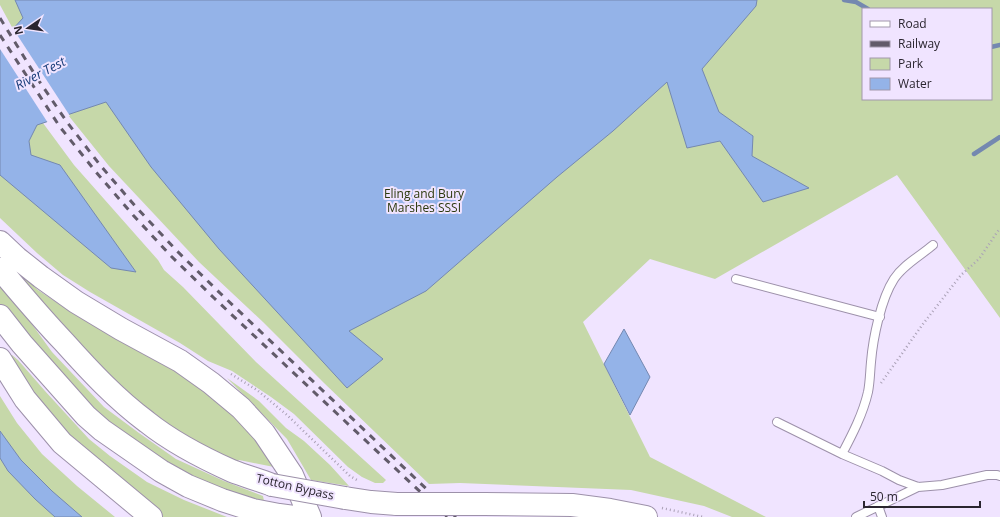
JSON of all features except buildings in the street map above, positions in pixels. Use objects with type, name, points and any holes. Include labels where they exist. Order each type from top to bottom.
[{"type":"main road","points":[[0,242],[41,277],[76,302],[121,329],[180,360],[241,408],[264,433],[292,475],[310,517]]},
{"type":"main road","name":"Totton Bypass","points":[[0,269],[24,299],[108,390],[148,423],[180,444],[233,471],[272,485],[371,502],[397,504],[572,505],[646,517]]},
{"type":"main road","points":[[0,316],[22,344],[86,416],[102,430],[136,454],[161,471],[188,486],[222,500],[253,510],[286,516]]},
{"type":"main road","points":[[0,359],[25,399],[62,443],[151,517]]},
{"type":"lane","points":[[842,454],[861,416],[868,393],[873,345],[882,307],[888,291],[894,279],[902,270],[934,246]]},
{"type":"lane","points":[[736,279],[880,317]]},
{"type":"lane","points":[[777,422],[842,454],[918,487]]},
{"type":"lane","points":[[856,517],[918,487],[987,475],[1000,476]]},
{"type":"lane","points":[[878,506],[882,517]]},
{"type":"path","points":[[863,408],[923,324],[961,275],[979,259],[1000,228]]},
{"type":"path","points":[[228,373],[234,375],[257,390],[287,414],[350,476],[358,481]]},
{"type":"green space","points":[[0,0],[61,0],[0,43],[13,29],[0,5]]},
{"type":"green space","name":"Eling and Bury Marshes SSSI","points":[[121,0],[1000,0],[1000,318],[897,175],[715,279],[650,259],[583,322],[650,457],[766,517],[732,517],[704,506],[631,490],[460,483],[429,484],[263,322],[199,262],[109,166],[68,115],[43,123],[74,165],[158,260],[164,270],[183,287],[256,362],[386,480],[383,483],[375,483],[362,477],[348,467],[294,414],[271,397],[232,371],[208,361],[63,275],[0,218],[0,118]]},
{"type":"green space","points":[[20,275],[26,278],[38,290],[74,314],[150,354],[224,402],[279,468],[239,460],[233,466],[181,436],[122,392],[20,279]]},
{"type":"green space","points":[[0,284],[26,316],[52,352],[104,407],[176,459],[224,481],[263,496],[265,506],[202,486],[112,431],[23,335],[0,305]]},
{"type":"green space","points":[[12,355],[89,439],[110,456],[147,482],[184,500],[227,517],[160,517],[47,417],[9,357]]},
{"type":"green space","points":[[227,378],[259,401],[286,428],[304,441],[330,465],[349,486],[311,480],[287,439]]},
{"type":"green space","points":[[0,396],[17,423],[42,454],[77,486],[115,517],[0,517]]},
{"type":"water","name":"River Test","points":[[15,0],[757,0],[756,6],[702,69],[719,112],[753,136],[752,156],[809,188],[763,202],[720,141],[687,148],[667,82],[613,131],[557,177],[426,291],[349,331],[383,359],[347,388],[219,249],[151,167],[106,102],[37,125],[29,141],[31,155],[60,165],[136,272],[111,268],[0,175],[0,43],[23,18]]},
{"type":"water","points":[[624,329],[650,377],[630,415],[604,364]]},
{"type":"water","points":[[0,431],[21,460],[52,491],[82,517],[55,517],[8,471],[0,458]]},
{"type":"pier","points":[[12,27],[70,116],[48,123],[0,49],[0,40]]},
{"type":"waterway","points":[[844,0],[856,2],[866,8]]},
{"type":"waterway","points":[[992,47],[1000,45]]},
{"type":"waterway","points":[[974,154],[1000,137]]},
{"type":"railway","points":[[0,18],[37,78],[67,122],[100,165],[136,207],[177,251],[221,294],[456,517]]},
{"type":"railway","points":[[0,35],[60,127],[96,172],[171,256],[447,517]]}]
